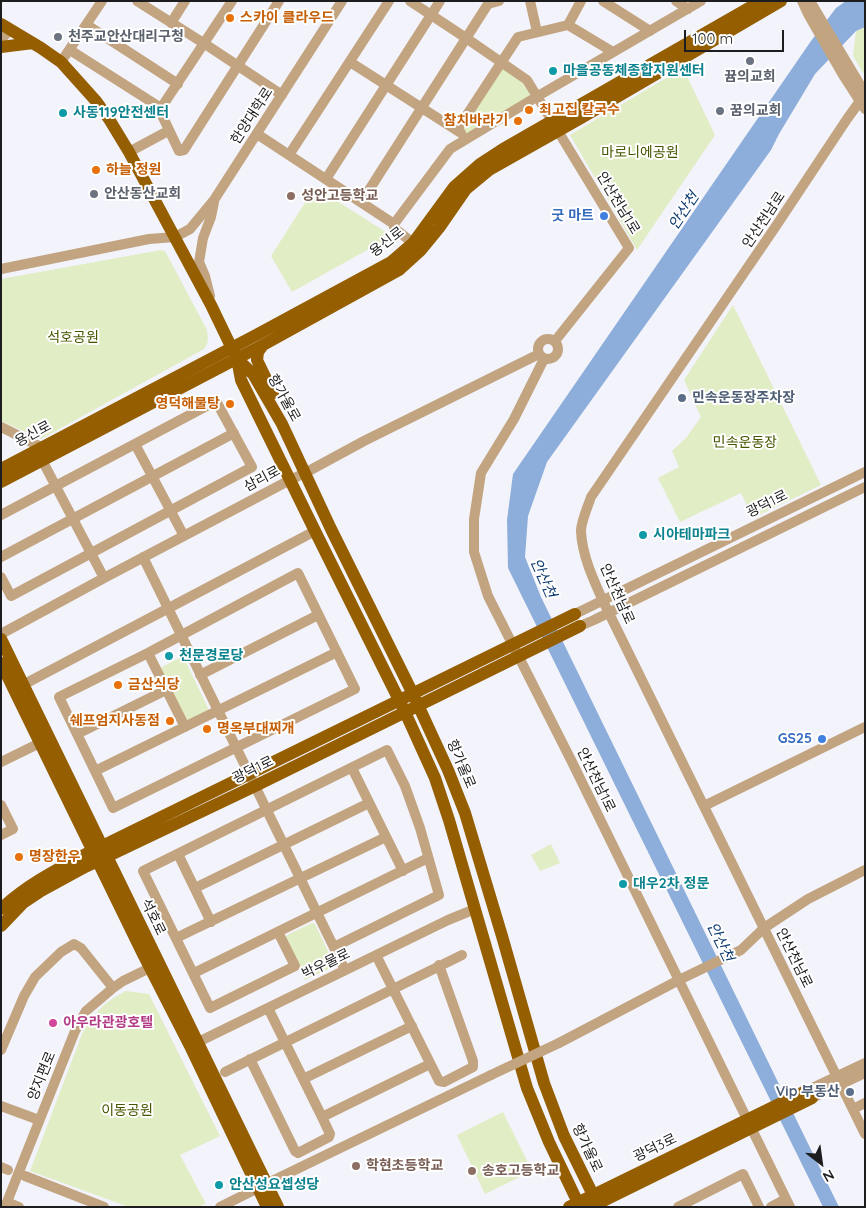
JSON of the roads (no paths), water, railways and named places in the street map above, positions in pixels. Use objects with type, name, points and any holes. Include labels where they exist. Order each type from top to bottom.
[{"type":"main road","name":"용신로","points":[[556,126],[761,1]]},
{"type":"main road","name":"용신로","points":[[1,482],[42,454],[234,353],[391,262],[413,243],[454,187],[480,164],[503,149],[556,126],[781,1]]},
{"type":"main road","name":"항가울로","points":[[6,26],[61,62],[96,101],[128,152],[211,305],[234,353],[241,380],[402,706],[435,778],[527,1088],[576,1205]]},
{"type":"main road","points":[[1,47],[33,43]]},
{"type":"main road","points":[[234,353],[263,345],[399,270],[421,250],[466,189],[489,170],[556,126]]},
{"type":"main road","points":[[263,345],[258,352],[258,360],[277,404],[282,424]]},
{"type":"main road","name":"용신로","points":[[1,468],[42,454],[204,376],[234,353]]},
{"type":"main road","name":"항가울로","points":[[234,353],[253,374],[282,424],[448,770],[464,813],[502,936],[544,1084],[564,1136],[595,1203]]},
{"type":"main road","name":"광덕1로","points":[[1,926],[23,903],[100,854],[248,774],[416,700],[577,620]]},
{"type":"main road","name":"석호로","points":[[1,639],[19,687],[154,966],[278,1207]]},
{"type":"main road","name":"석호로","points":[[1,663],[19,687]]},
{"type":"main road","name":"광덕1로","points":[[1,909],[43,876],[100,854],[255,786],[402,706]]},
{"type":"main road","name":"석호로","points":[[194,1044],[267,1207]]},
{"type":"main road","name":"광덕3로","points":[[576,1205],[595,1203],[810,1094]]},
{"type":"street","points":[[61,62],[102,1]]},
{"type":"street","points":[[171,23],[185,1]]},
{"type":"street","points":[[232,1],[161,108],[160,111],[168,131],[179,151],[184,150],[279,1]]},
{"type":"street","name":"한양대학로","points":[[175,237],[190,229],[214,200],[342,1]]},
{"type":"street","points":[[289,155],[388,1]]},
{"type":"street","points":[[410,1],[527,80],[556,126]]},
{"type":"street","points":[[326,179],[440,1]]},
{"type":"street","points":[[362,201],[488,4],[499,1]]},
{"type":"street","points":[[530,1],[537,32]]},
{"type":"street","points":[[568,25],[581,1]]},
{"type":"street","points":[[603,1],[650,31]]},
{"type":"street","points":[[676,1],[688,9]]},
{"type":"street","points":[[394,224],[450,149],[701,1]]},
{"type":"street","points":[[802,1],[811,8],[863,100]]},
{"type":"street","points":[[140,2],[282,95]]},
{"type":"street","points":[[87,25],[178,84]]},
{"type":"street","points":[[457,130],[518,37],[568,25],[613,52]]},
{"type":"street","points":[[1,40],[6,26]]},
{"type":"street","points":[[70,50],[161,108]]},
{"type":"street","points":[[350,62],[468,138]]},
{"type":"street","name":"안산천남로","points":[[863,100],[846,119],[776,226],[591,497],[581,529],[590,573],[603,601],[865,1134]]},
{"type":"street","name":"안산천남1로","points":[[555,341],[629,248],[556,126]]},
{"type":"street","points":[[128,152],[168,131]]},
{"type":"street","points":[[257,134],[362,201],[394,224],[394,228],[413,243]]},
{"type":"street","points":[[211,305],[199,262],[203,238],[211,216],[214,200]]},
{"type":"street","points":[[1,269],[149,239],[175,237]]},
{"type":"street","points":[[546,338],[555,341],[558,347],[558,354],[553,358],[542,356],[538,347],[541,342],[546,338]]},
{"type":"street","name":"안산천남1로","points":[[542,356],[514,419],[481,473],[474,519],[474,552],[488,596],[520,649],[548,713],[683,978],[753,1122],[788,1203]]},
{"type":"street","name":"삼리로","points":[[1,634],[364,441],[542,356]]},
{"type":"street","points":[[1,515],[216,401],[252,467],[11,596],[1,577]]},
{"type":"street","points":[[1,428],[42,454],[55,486],[104,578]]},
{"type":"street","points":[[1,557],[234,433]]},
{"type":"street","points":[[135,444],[184,536]]},
{"type":"street","name":"광덕1로","points":[[577,620],[603,601],[865,472]]},
{"type":"street","name":"광덕1로","points":[[577,620],[609,613],[865,487]]},
{"type":"street","points":[[19,687],[315,531]]},
{"type":"street","points":[[143,557],[345,970]]},
{"type":"street","points":[[298,573],[356,689],[113,808],[59,698],[181,635],[298,573]]},
{"type":"street","points":[[200,675],[318,615]]},
{"type":"street","points":[[95,771],[337,652]]},
{"type":"street","points":[[148,653],[185,727]]},
{"type":"street","points":[[77,734],[166,690]]},
{"type":"street","points":[[704,806],[865,727]]},
{"type":"street","points":[[1,762],[45,741]]},
{"type":"street","points":[[278,932],[295,966],[210,1008],[143,871],[387,750],[405,786],[420,828],[439,895],[334,947]]},
{"type":"street","points":[[352,768],[403,871]]},
{"type":"street","points":[[195,888],[369,802]]},
{"type":"street","points":[[1,805],[13,829],[1,835]]},
{"type":"street","points":[[176,938],[386,837]]},
{"type":"street","points":[[178,854],[211,922]]},
{"type":"street","points":[[194,973],[428,858]]},
{"type":"street","points":[[270,1182],[559,1043],[741,950],[764,928],[808,899],[865,870]]},
{"type":"street","name":"박우물로","points":[[194,1044],[448,920],[475,909]]},
{"type":"street","points":[[1,1050],[24,996],[35,977],[61,952],[74,944],[80,948],[113,988]]},
{"type":"street","points":[[225,1072],[462,954]]},
{"type":"street","points":[[376,955],[439,1081],[444,1082],[473,1067],[474,1061],[439,965]]},
{"type":"street","name":"양지편로","points":[[6,1204],[75,1031],[86,1011],[123,981],[154,966]]},
{"type":"street","points":[[250,1059],[298,1153],[329,1137],[330,1134],[322,1117],[268,1008]]},
{"type":"street","points":[[303,1079],[412,1026]]},
{"type":"street","points":[[839,1081],[865,1063]]},
{"type":"street","points":[[322,1117],[430,1064]]},
{"type":"street","points":[[810,1094],[839,1081],[865,1073]]},
{"type":"street","points":[[852,1109],[865,1104]]},
{"type":"street","points":[[1,1106],[39,1120]]},
{"type":"street","points":[[678,1207],[743,1174],[759,1207]]},
{"type":"street","points":[[25,1176],[104,1207]]},
{"type":"street","points":[[220,1207],[252,1191]]},
{"type":"street","points":[[771,1207],[788,1203]]},
{"type":"street","points":[[6,1204],[19,1207]]},
{"type":"water","points":[[846,1],[865,1],[865,27],[856,31],[815,74],[771,150],[547,462],[528,516],[525,557],[541,597],[839,1207],[823,1207],[508,568],[507,520],[513,474],[811,41],[836,8]]},
{"type":"place","name":"스카이 클라우드","points":[[230,18]]},
{"type":"place","name":"천주교안산대리구청","points":[[58,37]]},
{"type":"place","name":"뀸의교회","points":[[750,61]]},
{"type":"place","name":"마을공동체종합지원센터","points":[[553,71]]},
{"type":"place","name":"최고집 칼국수","points":[[529,110]]},
{"type":"place","name":"꿈의교회","points":[[720,111]]},
{"type":"place","name":"사동119안전센터","points":[[63,113]]},
{"type":"place","name":"참치바라기","points":[[518,121]]},
{"type":"place","name":"하늘 정원","points":[[96,170]]},
{"type":"place","name":"안산동산교회","points":[[94,194]]},
{"type":"place","name":"성안고등학교","points":[[291,196]]},
{"type":"place","name":"굿 마트","points":[[604,216]]},
{"type":"place","name":"민속운동장주차장","points":[[682,398]]},
{"type":"place","name":"영덕해물탕","points":[[230,404]]},
{"type":"place","name":"시아테마파크","points":[[643,535]]},
{"type":"place","name":"천문경로당","points":[[169,656]]},
{"type":"place","name":"금산식당","points":[[118,685]]},
{"type":"place","name":"쉐프엄지사동점","points":[[170,721]]},
{"type":"place","name":"명옥부대찌개","points":[[207,729]]},
{"type":"place","name":"GS25","points":[[822,739]]},
{"type":"place","name":"명장한우","points":[[19,857]]},
{"type":"place","name":"대우2차 정문","points":[[623,884]]},
{"type":"place","name":"아우라관광호텔","points":[[53,1023]]},
{"type":"place","name":"Vip 부동산","points":[[850,1092]]},
{"type":"place","name":"학현초등학교","points":[[356,1166]]},
{"type":"place","name":"송호고등학교","points":[[472,1171]]},
{"type":"place","name":"안산성요셉성당","points":[[219,1185]]},
{"type":"park label","name":"마로니에공원","points":[[640,153]]},
{"type":"park label","name":"석호공원","points":[[73,338]]},
{"type":"park label","name":"민속운동장","points":[[745,443]]},
{"type":"park label","name":"이동공원","points":[[127,1111]]},
{"type":"water label","name":"안산천","points":[[684,211]]},
{"type":"water label","name":"안산천","points":[[543,578]]},
{"type":"water label","name":"안산천","points":[[720,942]]}]
